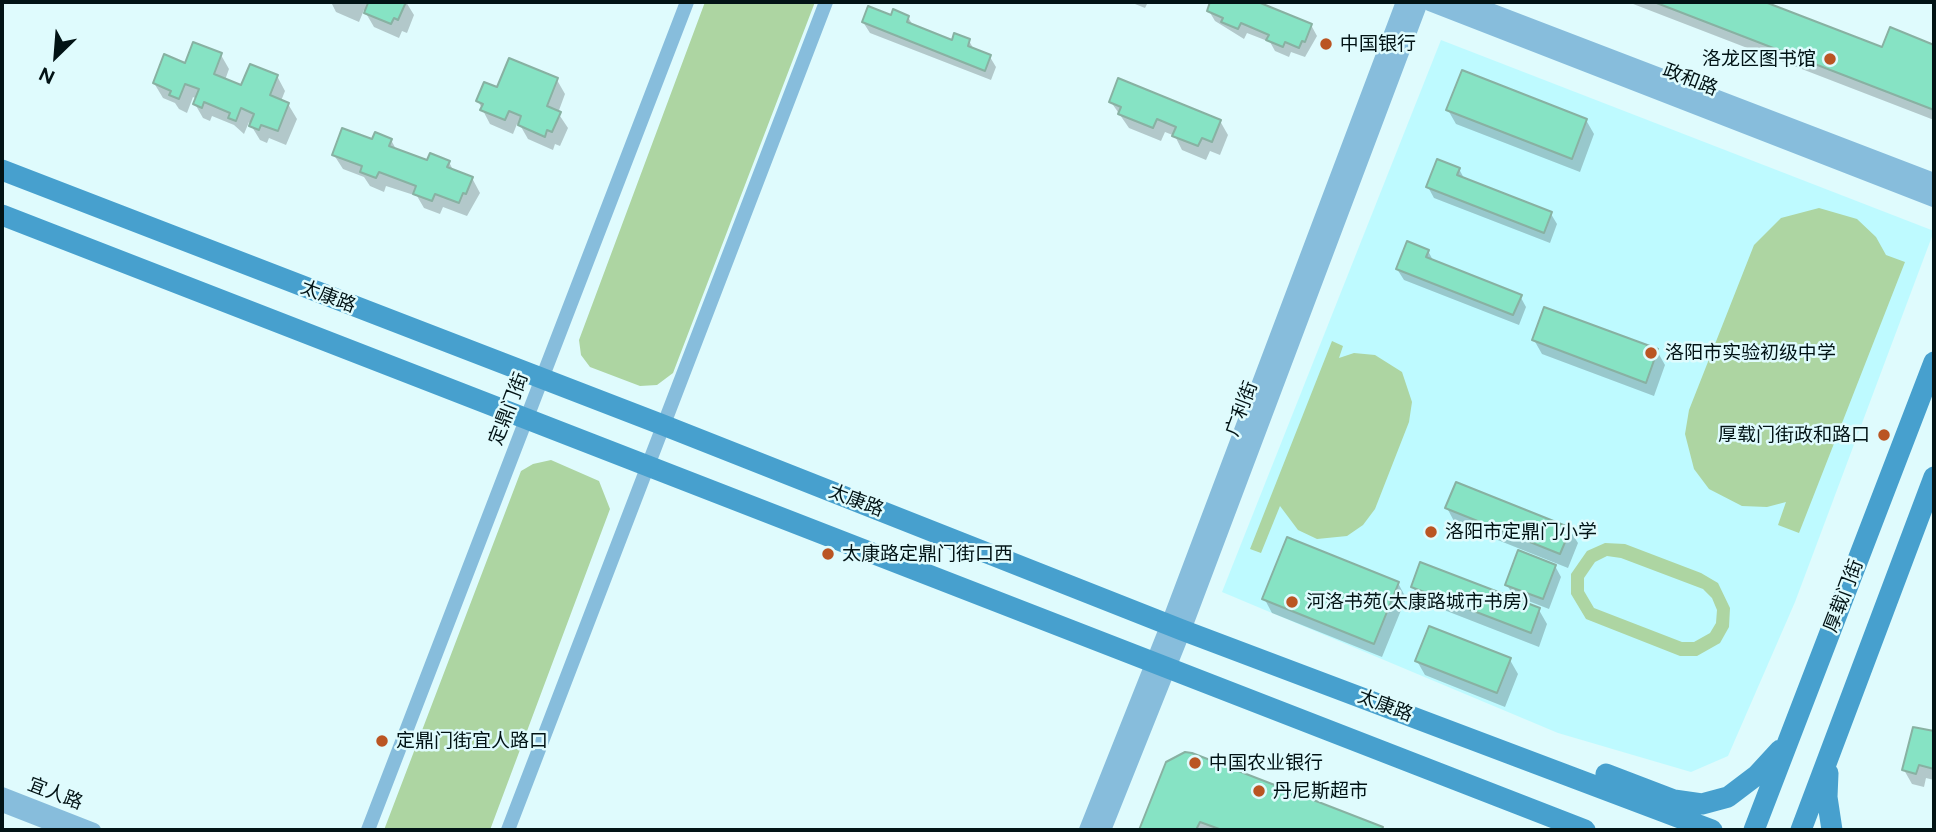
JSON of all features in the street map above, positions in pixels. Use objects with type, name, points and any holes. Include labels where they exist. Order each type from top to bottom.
[{"type":"main road","name":"太康路","points":[[2,170],[663,425],[1176,627],[1712,830]]},
{"type":"main road","points":[[2,215],[525,421],[648,464],[1560,824],[1585,830]]},
{"type":"main road","name":"厚载门街","points":[[1755,830],[1934,362]]},
{"type":"main road","points":[[1801,830],[1934,477]]},
{"type":"main road","points":[[1568,776],[1602,773],[1674,800],[1702,804],[1728,797],[1757,775],[1789,741]]},
{"type":"main road","points":[[1828,758],[1827,797],[1832,830]]},
{"type":"street","name":"定鼎门街","points":[[368,830],[687,2]]},
{"type":"street","points":[[508,830],[826,2]]},
{"type":"street","name":"广利街","points":[[1176,627],[1405,2]]},
{"type":"street","name":"广利街","points":[[1102,830],[1161,665],[1419,2]]},
{"type":"street","name":"政和路","points":[[1430,2],[1934,198]]},
{"type":"street","name":"政和路","points":[[1464,2],[1934,181]]},
{"type":"street","name":"广利街","points":[[1088,830],[1161,665]]},
{"type":"street","name":"宜人路","points":[[2,794],[94,830]]},
{"type":"street","name":"宜人路","points":[[2,805],[66,830]]},
{"type":"shaded area","name":"洛阳市实验初级中学","points":[[1441,40],[1934,231],[1795,602],[1728,756],[1691,772],[1558,733],[1222,592]]},
{"type":"green space","points":[[705,2],[815,2],[673,373],[657,385],[640,386],[590,367],[581,355],[579,340]]},
{"type":"green space","points":[[1819,208],[1857,219],[1876,237],[1886,255],[1905,262],[1799,533],[1778,525],[1786,502],[1767,507],[1742,506],[1709,489],[1694,469],[1685,434],[1689,410],[1754,245],[1781,218]]},
{"type":"green space","points":[[1332,341],[1343,346],[1339,358],[1354,353],[1375,355],[1402,372],[1412,402],[1409,422],[1375,509],[1363,525],[1347,536],[1317,539],[1298,530],[1280,506],[1261,553],[1250,549]]},
{"type":"green space","points":[[551,460],[599,481],[610,509],[490,830],[384,830],[521,471],[533,464]]},
{"type":"green space","points":[[1605,543],[1625,544],[1701,573],[1718,583],[1730,608],[1729,627],[1720,643],[1697,656],[1680,656],[1586,619],[1571,594],[1571,574],[1587,551]],"holes":[[[1607,556],[1621,558],[1703,589],[1712,598],[1717,610],[1716,623],[1710,633],[1694,642],[1682,642],[1594,608],[1584,591],[1584,578],[1595,562]]]},
{"type":"building","points":[[364,2],[406,2],[398,20],[394,18],[391,24],[364,13],[368,3]]},
{"type":"building","points":[[1210,2],[1258,2],[1312,24],[1305,42],[1302,41],[1299,48],[1285,42],[1283,47],[1266,40],[1269,35],[1241,23],[1238,29],[1221,22],[1223,18],[1207,11]]},
{"type":"building","points":[[1654,2],[1765,2],[1882,47],[1890,27],[1934,45],[1934,110]]},
{"type":"building","points":[[868,6],[891,15],[893,9],[909,16],[907,22],[952,40],[954,33],[970,39],[968,46],[991,55],[985,71],[862,22]]},
{"type":"building","points":[[193,42],[222,53],[214,74],[241,85],[250,64],[278,75],[270,95],[289,103],[278,131],[261,125],[259,130],[249,126],[254,114],[241,108],[236,121],[228,118],[230,113],[204,102],[202,108],[193,104],[199,89],[185,84],[179,99],[169,95],[171,91],[153,83],[164,54],[185,63]]},
{"type":"building","points":[[509,58],[558,78],[547,106],[561,112],[552,132],[547,130],[545,137],[518,125],[521,116],[509,111],[505,120],[480,110],[483,104],[476,101],[484,82],[497,87]]},
{"type":"building","points":[[1462,70],[1587,119],[1572,159],[1446,110]]},
{"type":"building","points":[[1118,78],[1221,120],[1212,142],[1202,138],[1198,146],[1172,136],[1176,127],[1157,119],[1153,128],[1118,114],[1121,107],[1109,102]]},
{"type":"building","points":[[342,128],[372,139],[375,132],[392,139],[389,146],[427,160],[430,153],[450,161],[447,167],[473,177],[466,194],[463,193],[459,203],[435,194],[432,201],[413,194],[416,186],[379,172],[376,178],[360,172],[362,166],[332,155]]},
{"type":"building","points":[[1437,159],[1460,168],[1457,175],[1552,212],[1544,233],[1426,187]]},
{"type":"building","points":[[1407,241],[1429,250],[1426,257],[1522,295],[1513,315],[1396,269]]},
{"type":"building","points":[[1544,307],[1658,349],[1646,383],[1532,340]]},
{"type":"building","points":[[1456,482],[1571,528],[1560,554],[1445,508]]},
{"type":"building","points":[[1287,537],[1399,582],[1374,644],[1262,599]]},
{"type":"building","points":[[1518,550],[1556,565],[1543,599],[1505,585]]},
{"type":"building","points":[[1420,562],[1540,608],[1531,633],[1411,587]]},
{"type":"building","points":[[1429,626],[1511,658],[1497,693],[1415,661]]},
{"type":"building","points":[[1913,727],[1934,731],[1934,769],[1919,765],[1916,774],[1902,770]]},
{"type":"building","points":[[1185,752],[1383,827],[1382,830],[1222,830],[1200,822],[1196,830],[1139,830],[1166,762]]},
{"type":"place","name":"中国银行","points":[[1326,44]]},
{"type":"place","name":"洛龙区图书馆","points":[[1830,59]]},
{"type":"place","name":"洛阳市实验初级中学","points":[[1651,353]]},
{"type":"place","name":"厚载门街政和路口","points":[[1884,435]]},
{"type":"place","name":"洛阳市定鼎门小学","points":[[1431,532]]},
{"type":"place","name":"太康路定鼎门街口西","points":[[828,554]]},
{"type":"place","name":"河洛书苑(太康路城市书房)","points":[[1292,602]]},
{"type":"place","name":"定鼎门街宜人路口","points":[[382,741]]},
{"type":"place","name":"中国农业银行","points":[[1195,763]]},
{"type":"place","name":"丹尼斯超市","points":[[1259,791]]}]
